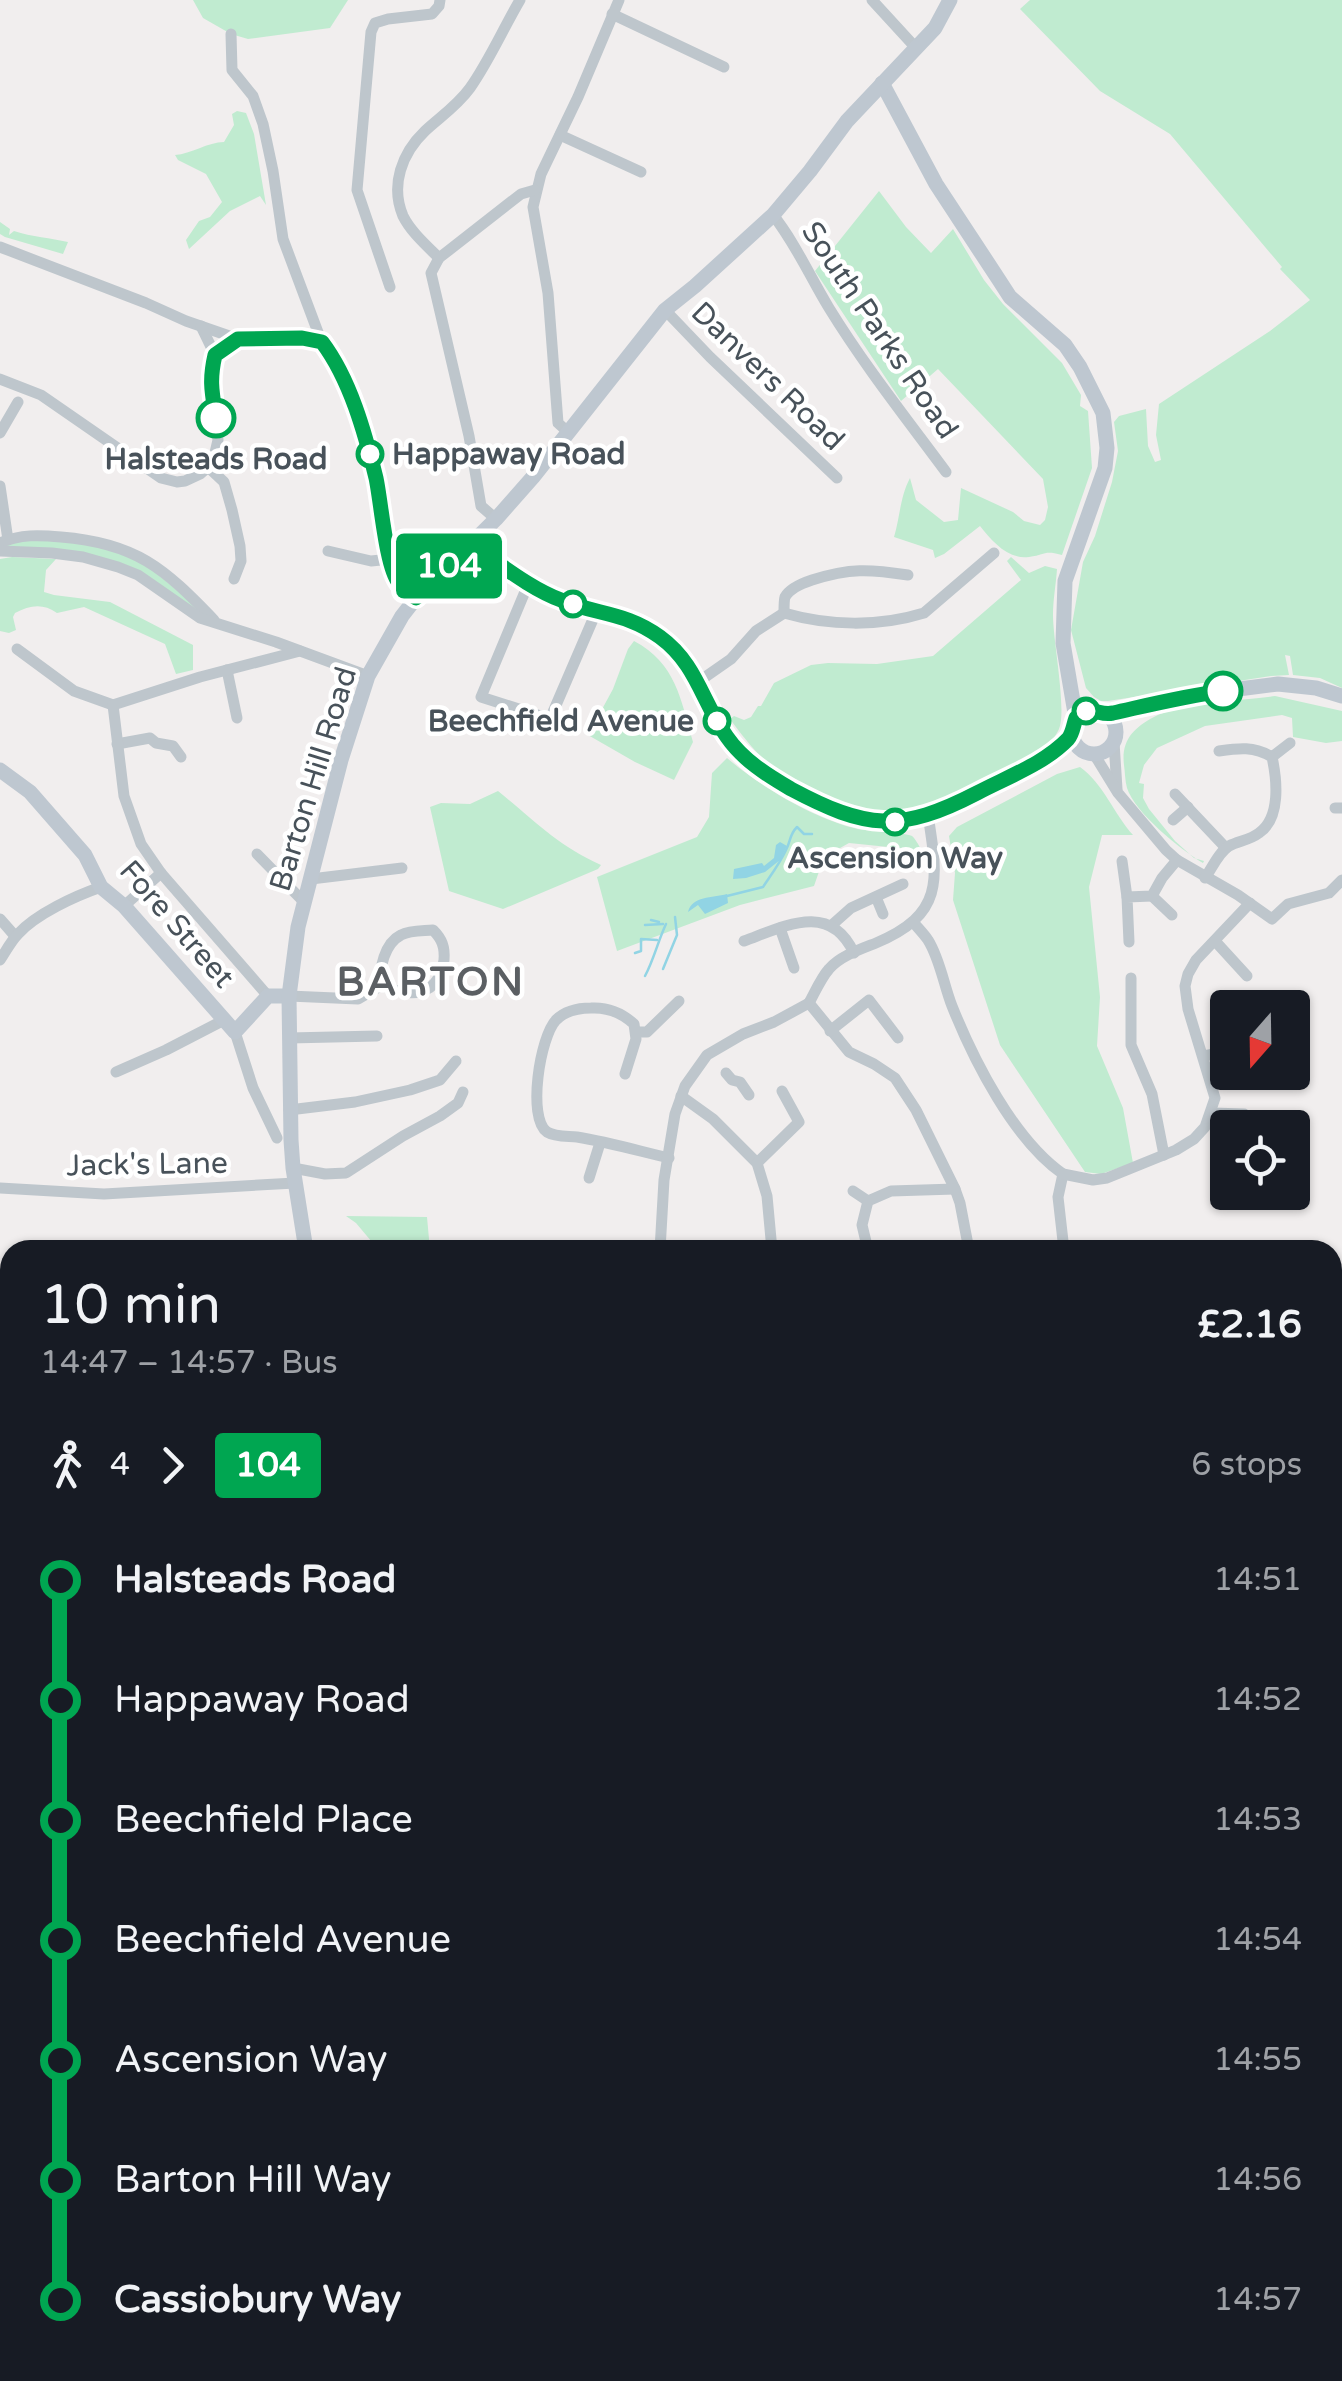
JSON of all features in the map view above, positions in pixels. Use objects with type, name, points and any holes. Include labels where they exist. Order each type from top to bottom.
[{"type":"street","points":[[390,287],[357,190],[371,32],[375,24],[388,18],[432,14],[440,0]]},
{"type":"street","points":[[438,258],[402,214],[398,176],[402,162],[422,134],[471,87],[520,0]]},
{"type":"street","points":[[569,433],[558,423],[548,293],[533,206],[535,190],[619,0]]},
{"type":"street","points":[[872,0],[916,48]]},
{"type":"street","name":"Barton Hill Road","points":[[304,1240],[289,1110],[290,996],[304,902],[340,760],[368,676],[416,598],[496,519],[665,310],[773,215],[847,121],[935,28],[950,0]]},
{"type":"street","points":[[612,14],[724,67]]},
{"type":"street","points":[[231,34],[232,70],[253,96],[263,124],[283,239],[322,342],[359,415],[396,581],[416,598]]},
{"type":"street","points":[[882,82],[936,184],[1010,297],[1064,346],[1080,367],[1102,412],[1107,448],[1105,468],[1065,581],[1062,643],[1082,746],[1147,830],[1177,860],[1276,923],[1288,904],[1329,893],[1342,883]]},
{"type":"street","points":[[560,135],[641,172]]},
{"type":"street","points":[[496,519],[481,506],[470,436],[431,273],[438,258],[521,194],[535,190]]},
{"type":"street","name":"South Parks Road","points":[[773,215],[791,238],[828,306],[870,370],[946,472]]},
{"type":"street","points":[[0,246],[238,339],[302,338],[322,342]]},
{"type":"street","name":"Danvers Road","points":[[665,310],[836,478]]},
{"type":"street","points":[[0,379],[42,396],[162,478],[185,481],[208,467],[218,440],[210,388],[215,355],[201,326]]},
{"type":"street","points":[[215,355],[238,339]]},
{"type":"street","points":[[0,433],[18,402]]},
{"type":"street","points":[[208,467],[224,482],[232,510],[241,562],[234,579]]},
{"type":"street","points":[[0,486],[2,545]]},
{"type":"street","points":[[2,545],[35,536],[81,539],[130,551],[178,583],[216,623]]},
{"type":"street","points":[[470,544],[560,600],[625,617],[663,639],[686,661],[727,737],[744,756],[777,781],[849,816],[899,822],[928,815],[1040,761],[1082,746],[1106,750],[1115,736],[1152,703]]},
{"type":"street","points":[[2,545],[83,557],[138,575],[195,616],[368,676]]},
{"type":"street","points":[[328,551],[371,561],[391,559]]},
{"type":"street","points":[[698,682],[731,659],[756,631],[784,613],[810,621],[875,623],[911,617],[924,613],[994,553]]},
{"type":"street","points":[[784,613],[784,598],[792,590],[842,571],[908,574]]},
{"type":"street","points":[[529,582],[481,697],[550,718],[597,610]]},
{"type":"street","points":[[17,650],[74,692],[113,705],[300,651]]},
{"type":"street","points":[[227,670],[237,718]]},
{"type":"street","points":[[1068,671],[1114,724],[1118,793]]},
{"type":"street","points":[[1076,718],[1086,711],[1102,712],[1278,684],[1316,688],[1342,696]]},
{"type":"street","points":[[113,705],[124,796],[141,844],[160,873],[268,996]]},
{"type":"street","points":[[116,744],[150,738],[173,746],[182,757]]},
{"type":"street","points":[[1272,758],[1290,743]]},
{"type":"street","points":[[1219,752],[1250,748],[1272,758]]},
{"type":"street","points":[[1205,878],[1226,848],[1265,828],[1273,812],[1276,782],[1272,758]]},
{"type":"street","name":"Fore Street","points":[[0,770],[30,792],[85,855],[101,887],[124,906],[229,1026],[277,1138]]},
{"type":"street","points":[[1175,794],[1226,848]]},
{"type":"street","points":[[1174,820],[1188,807]]},
{"type":"street","points":[[661,1240],[664,1180],[684,1086],[708,1055],[809,1003],[829,968],[913,922],[930,900],[936,868],[928,815]]},
{"type":"street","points":[[257,854],[304,902]]},
{"type":"street","points":[[1152,896],[1177,860]]},
{"type":"street","points":[[1122,861],[1130,942]]},
{"type":"street","points":[[310,880],[402,868]]},
{"type":"street","points":[[124,906],[160,873]]},
{"type":"street","points":[[832,924],[851,908],[903,884]]},
{"type":"street","points":[[0,960],[27,925],[101,887]]},
{"type":"street","points":[[1127,896],[1152,896],[1172,915]]},
{"type":"street","points":[[876,897],[883,914]]},
{"type":"street","points":[[1213,1110],[1216,1098],[1188,1009],[1185,986],[1196,960],[1250,903]]},
{"type":"street","points":[[0,919],[15,936]]},
{"type":"street","points":[[744,942],[800,922],[832,924],[846,936],[854,952]]},
{"type":"street","points":[[913,922],[930,942],[951,1004],[988,1081],[1025,1140],[1063,1174],[1093,1180],[1108,1178],[1194,1140],[1210,1116]]},
{"type":"street","points":[[780,928],[794,968]]},
{"type":"street","points":[[433,930],[438,935],[445,948],[442,973],[436,984],[428,990],[413,992],[396,992],[382,985],[384,957],[391,943],[402,934],[433,930]]},
{"type":"street","points":[[1216,940],[1241,960],[1248,976]]},
{"type":"street","points":[[1131,978],[1131,1044],[1152,1094],[1164,1154]]},
{"type":"street","points":[[116,1072],[229,1026],[268,996],[358,999],[382,985]]},
{"type":"street","points":[[830,1031],[880,989]]},
{"type":"street","points":[[1130,994],[1146,995]]},
{"type":"street","points":[[869,1000],[898,1038]]},
{"type":"street","points":[[636,1032],[647,1032],[679,1001]]},
{"type":"street","points":[[809,1003],[849,1052],[895,1078],[916,1110],[955,1189],[968,1240]]},
{"type":"street","points":[[624,1074],[636,1032],[634,1024],[602,1008],[580,1008],[566,1013],[555,1021],[547,1035],[539,1071],[537,1117],[542,1127],[549,1134],[669,1158]]},
{"type":"street","points":[[290,1038],[377,1036]]},
{"type":"street","points":[[708,1055],[749,1094]]},
{"type":"street","points":[[1204,1056],[1210,1055]]},
{"type":"street","points":[[289,1110],[410,1090],[440,1080],[456,1061]]},
{"type":"street","points":[[757,1163],[799,1122],[782,1091]]},
{"type":"street","name":"Jack's Lane","points":[[0,1188],[104,1194],[346,1174],[440,1116],[458,1103],[463,1092]]},
{"type":"street","points":[[681,1096],[713,1119],[757,1163],[767,1196],[771,1240]]},
{"type":"street","points":[[589,1178],[600,1143]]},
{"type":"street","points":[[1063,1174],[1058,1197],[1063,1240]]},
{"type":"street","points":[[868,1201],[891,1191],[955,1189]]},
{"type":"street","points":[[853,1191],[868,1201]]},
{"type":"street","points":[[866,1240],[862,1225],[868,1201]]},
{"type":"green space","points":[[193,0],[348,0],[330,28],[248,39],[203,18]]},
{"type":"green space","points":[[1030,0],[1342,0],[1342,688],[1320,678],[1293,675],[1290,656],[1285,655],[1289,675],[1108,701],[1094,697],[1086,688],[1071,630],[1083,562],[1112,482],[1118,451],[1114,422],[1119,416],[1146,409],[1148,446],[1155,462],[1161,460],[1156,435],[1159,404],[1310,300],[1170,134],[1100,91],[1020,9]]},
{"type":"green space","points":[[246,113],[254,134],[266,205],[260,196],[230,211],[189,249],[186,240],[199,221],[210,217],[222,202],[206,174],[175,155],[224,142],[234,125],[232,114]]},
{"type":"green space","points":[[879,191],[931,253],[953,229],[984,280],[1062,363],[1081,395],[1080,406],[1088,411],[1092,468],[1062,555],[1014,556],[980,526],[935,558],[933,550],[894,537],[910,478],[916,500],[944,522],[958,520],[961,488],[1024,521],[1040,525],[1048,507],[1043,479],[938,369],[901,401],[815,271]]},
{"type":"green space","points":[[0,222],[10,229],[9,235],[14,231],[68,242],[63,254],[5,237],[0,234]]},
{"type":"green space","points":[[23,536],[130,551],[216,623],[138,575],[83,557],[0,551],[0,543]]},
{"type":"green space","points":[[1011,557],[1029,573],[1045,566],[1057,569],[1053,615],[1061,720],[1054,737],[1032,756],[929,804],[905,810],[869,810],[834,801],[785,776],[749,744],[730,719],[751,717],[774,683],[811,665],[877,664],[933,656],[1021,580],[1007,561]]},
{"type":"green space","points":[[0,559],[56,559],[46,570],[44,592],[110,602],[193,645],[193,670],[176,674],[165,644],[84,607],[57,613],[42,606],[26,608],[13,617],[16,630],[0,631]]},
{"type":"green space","points":[[634,641],[668,672],[685,712],[693,742],[674,780],[588,735]]},
{"type":"green space","points":[[1275,696],[1342,711],[1342,741],[1326,743],[1293,737],[1292,718],[1282,715],[1205,726],[1157,748],[1144,765],[1139,783],[1144,784],[1143,798],[1189,854],[1148,819],[1127,788],[1124,749],[1134,731],[1154,717],[1178,709]]},
{"type":"green space","points":[[727,758],[806,810],[858,829],[909,835],[921,849],[917,855],[908,849],[849,843],[824,857],[814,886],[740,905],[617,951],[597,877],[697,837],[709,817],[712,773]]},
{"type":"green space","points":[[1080,767],[1095,781],[1133,835],[1102,835],[1089,887],[1100,997],[1097,1046],[1123,1108],[1133,1163],[1101,1174],[1085,1172],[1000,1045],[953,900],[955,873],[949,836],[957,827],[1057,774]]},
{"type":"green space","points":[[498,791],[559,841],[601,865],[503,909],[449,891],[430,807],[441,803],[470,804]]},
{"type":"green space","points":[[346,1216],[427,1217],[429,1240],[370,1240]]},
{"type":"water","points":[[780,842],[787,846],[780,860],[765,872],[733,879],[734,869],[762,863],[764,866],[774,858]]},
{"type":"water","points":[[727,894],[728,903],[705,914],[698,905],[688,912],[698,900]]},
{"type":"waterway","points":[[727,896],[763,887],[797,827],[804,834],[812,834]]},
{"type":"waterway","points":[[663,969],[677,935],[675,917]]},
{"type":"waterway","points":[[651,920],[659,922]]},
{"type":"waterway","points":[[645,925],[663,924]]},
{"type":"waterway","points":[[645,976],[666,924]]},
{"type":"waterway","points":[[635,953],[641,951],[641,939],[657,940]]},
{"type":"bus line","name":"104","points":[[216,418],[210,388],[215,355],[238,339],[302,338],[322,342],[359,415],[396,581],[416,598],[470,544],[560,600],[642,625],[686,661],[718,724],[744,756],[777,781],[849,816],[899,822],[950,807],[1040,761],[1072,736],[1076,718],[1086,711],[1108,714],[1223,691]]},
{"type":"place","name":"Halsteads Road","points":[[216,418]]},
{"type":"place","name":"Happaway Road","points":[[370,454]]},
{"type":"place","name":"Beechfield Avenue","points":[[717,721]]},
{"type":"place","name":"Ascension Way","points":[[895,822]]},
{"type":"district","name":"BARTON","points":[[431,981]]}]
